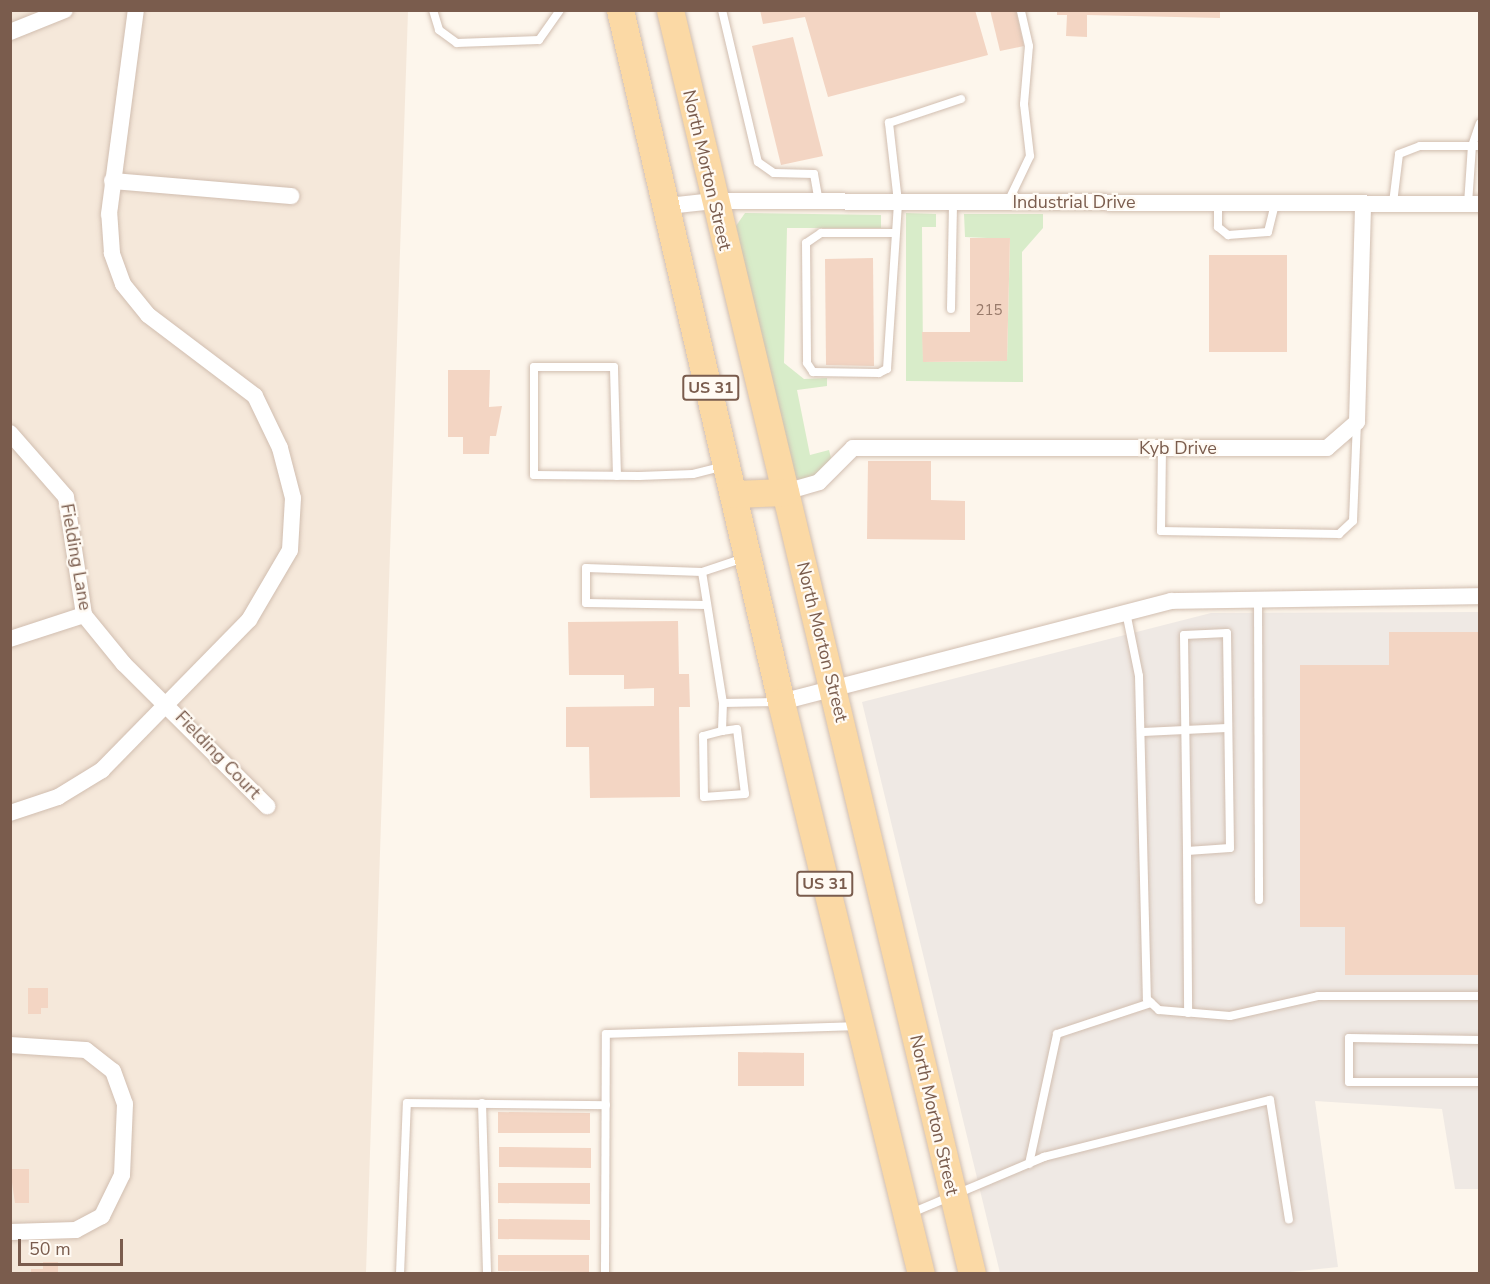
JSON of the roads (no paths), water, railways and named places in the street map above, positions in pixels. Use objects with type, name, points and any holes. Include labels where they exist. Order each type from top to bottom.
[{"type":"main road","name":"US 31","points":[[620,10],[668,206],[781,702],[921,1274]]},
{"type":"main road","name":"North Morton Street","points":[[670,10],[972,1274]]},
{"type":"main road","points":[[734,494],[785,492]]},
{"type":"street","points":[[10,32],[65,10]]},
{"type":"street","points":[[10,813],[90,779],[170,705],[249,620],[290,550],[293,498],[280,448],[255,396],[148,315],[123,284],[111,243],[112,181],[136,10]]},
{"type":"street","points":[[112,181],[291,196]]},
{"type":"street","name":"Industrial Drive","points":[[668,206],[714,201],[1474,204]]},
{"type":"street","points":[[1357,422],[1363,203]]},
{"type":"street","name":"Kyb Drive","points":[[785,492],[819,482],[853,448],[1327,448],[1357,422]]},
{"type":"street","name":"Fielding Lane","points":[[10,433],[66,497],[84,615],[124,664],[170,705]]},
{"type":"street","points":[[781,702],[833,686],[1171,601],[1479,596]]},
{"type":"street","points":[[10,639],[84,615]]},
{"type":"street","name":"Fielding Court","points":[[170,705],[267,806]]},
{"type":"street","points":[[10,1045],[86,1050],[113,1071],[125,1104],[122,1175],[102,1216],[76,1230],[10,1232]]},
{"type":"lane","points":[[433,10],[439,30],[457,43],[539,40],[560,10]]},
{"type":"lane","points":[[722,10],[758,162],[774,172],[814,174],[819,201]]},
{"type":"lane","points":[[1008,202],[1030,156],[1024,104],[1029,46],[1021,10]]},
{"type":"lane","points":[[894,233],[821,233],[806,243],[807,363],[813,372],[879,373],[887,369],[894,233],[898,202],[889,123],[961,99]]},
{"type":"lane","points":[[1474,204],[1479,123]]},
{"type":"lane","points":[[1393,203],[1399,154],[1420,146],[1476,146]]},
{"type":"lane","points":[[951,309],[953,202]]},
{"type":"lane","points":[[1218,202],[1218,226],[1228,235],[1268,232],[1275,202]]},
{"type":"lane","points":[[617,476],[614,367],[534,368],[534,475],[617,476],[693,474],[728,465]]},
{"type":"lane","points":[[1162,448],[1161,531],[1339,534],[1353,521],[1357,422]]},
{"type":"lane","points":[[707,605],[586,603],[586,568],[702,572],[749,556]]},
{"type":"lane","points":[[702,572],[723,703],[722,731]]},
{"type":"lane","points":[[1258,598],[1259,900]]},
{"type":"lane","points":[[1126,611],[1139,676],[1142,732],[1145,970],[1151,1003],[1159,1010],[1230,1016],[1318,996],[1479,996]]},
{"type":"lane","points":[[1187,850],[1230,848],[1227,633],[1184,634],[1188,1012]]},
{"type":"lane","points":[[723,703],[781,702]]},
{"type":"lane","points":[[1142,732],[1228,728]]},
{"type":"lane","points":[[737,729],[745,794],[704,797],[703,736],[722,731],[737,729]]},
{"type":"lane","points":[[1029,1164],[1057,1034],[1151,1003]]},
{"type":"lane","points":[[605,1274],[606,1034],[860,1026]]},
{"type":"lane","points":[[1479,1040],[1349,1038],[1349,1082],[1479,1082]]},
{"type":"lane","points":[[908,1215],[954,1198],[1029,1164],[1270,1100],[1289,1220]]},
{"type":"lane","points":[[400,1274],[407,1103],[606,1105]]},
{"type":"lane","points":[[482,1103],[487,1274]]}]
